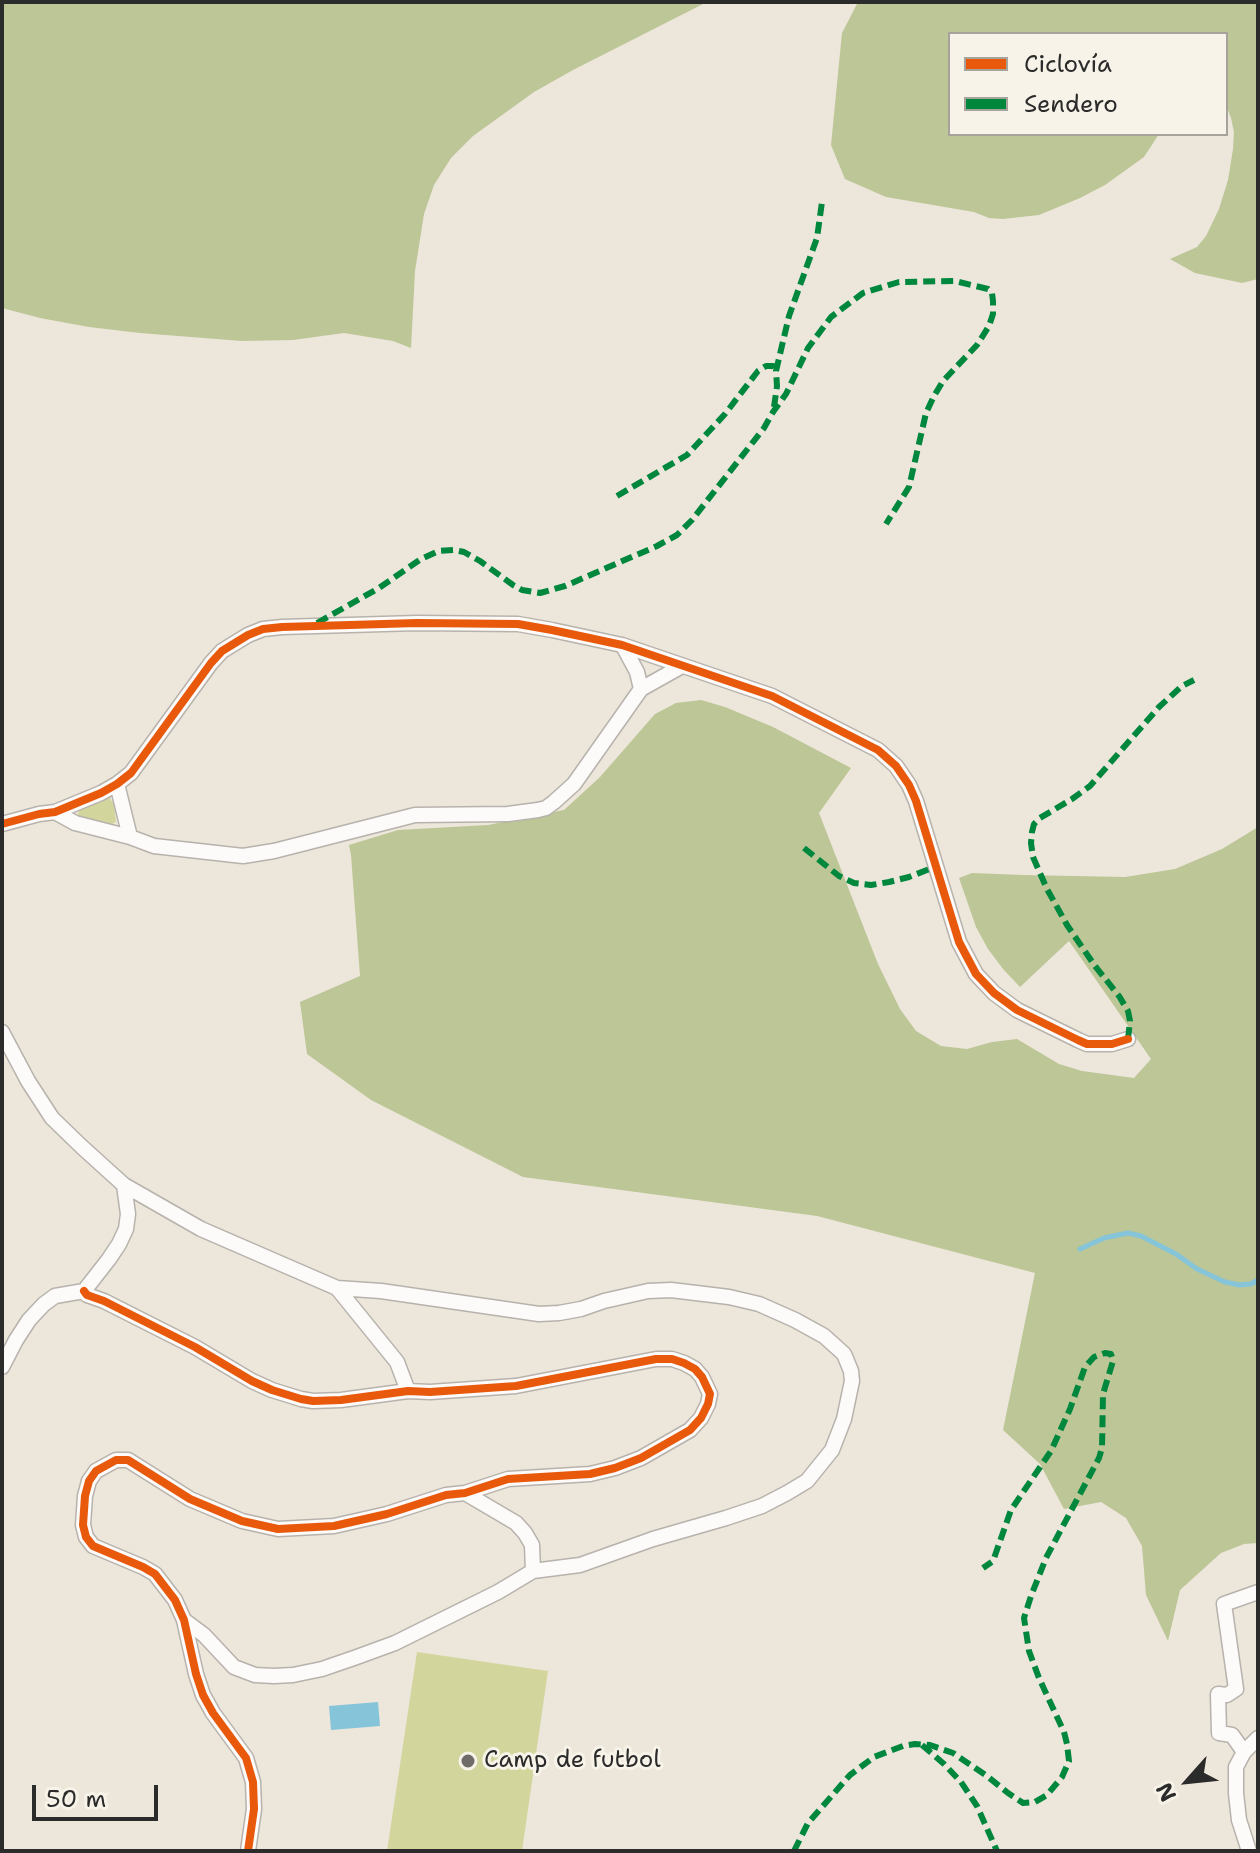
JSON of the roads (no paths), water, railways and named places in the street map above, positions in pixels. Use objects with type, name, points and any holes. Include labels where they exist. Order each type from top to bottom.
[{"type":"street","points":[[2,824],[55,812],[117,784],[131,773],[222,651],[263,629],[417,623],[518,624],[622,645],[772,696],[866,742],[887,756],[916,801],[959,942],[976,974],[994,993],[1017,1010],[1087,1044],[1112,1044],[1128,1039]]},
{"type":"street","points":[[622,645],[632,660],[641,689]]},
{"type":"street","points":[[55,812],[75,823],[154,846],[243,856],[415,815],[508,814],[538,810],[554,802],[574,784],[641,689],[682,666]]},
{"type":"street","points":[[117,784],[130,837]]},
{"type":"street","points":[[2,1032],[52,1118],[124,1185],[201,1229],[337,1288],[381,1291],[539,1314],[581,1309],[648,1291],[671,1290],[729,1297],[759,1304],[824,1336],[844,1354],[851,1371],[852,1381],[844,1419],[832,1450],[807,1481],[762,1506],[580,1565],[533,1571],[498,1592],[395,1643],[322,1669],[293,1675],[255,1675],[234,1667],[204,1635],[184,1620]]},
{"type":"street","points":[[2,1367],[29,1320],[44,1304],[55,1296],[84,1291],[114,1251],[126,1229],[128,1214],[124,1185]]},
{"type":"street","points":[[337,1288],[397,1362],[408,1391]]},
{"type":"street","points":[[84,1291],[195,1347],[252,1381],[292,1397],[313,1401],[408,1391],[516,1386],[656,1359],[672,1359],[695,1369],[710,1394],[698,1424],[641,1458],[615,1468],[590,1474],[508,1479],[334,1526],[278,1529],[242,1521],[190,1499],[128,1460],[116,1460],[96,1471],[85,1496],[83,1525],[86,1537],[93,1546],[155,1574],[175,1600],[184,1620],[203,1695],[246,1758],[253,1782],[254,1809],[248,1851]]},
{"type":"street","points":[[465,1493],[516,1523],[525,1533],[532,1545],[533,1571]]},
{"type":"street","points":[[1244,1752],[1232,1735],[1219,1733],[1218,1694],[1227,1695],[1236,1689],[1224,1604],[1258,1592]]},
{"type":"street","points":[[1252,1847],[1239,1820],[1236,1767],[1244,1752],[1258,1738]]},
{"type":"water","points":[[378,1702],[380,1726],[331,1730],[329,1706]]},
{"type":"waterway","points":[[1080,1249],[1104,1238],[1128,1233],[1141,1236],[1225,1282],[1239,1285],[1258,1280]]},
{"type":"place","name":"Camp de futbol","points":[[468,1761]]}]
